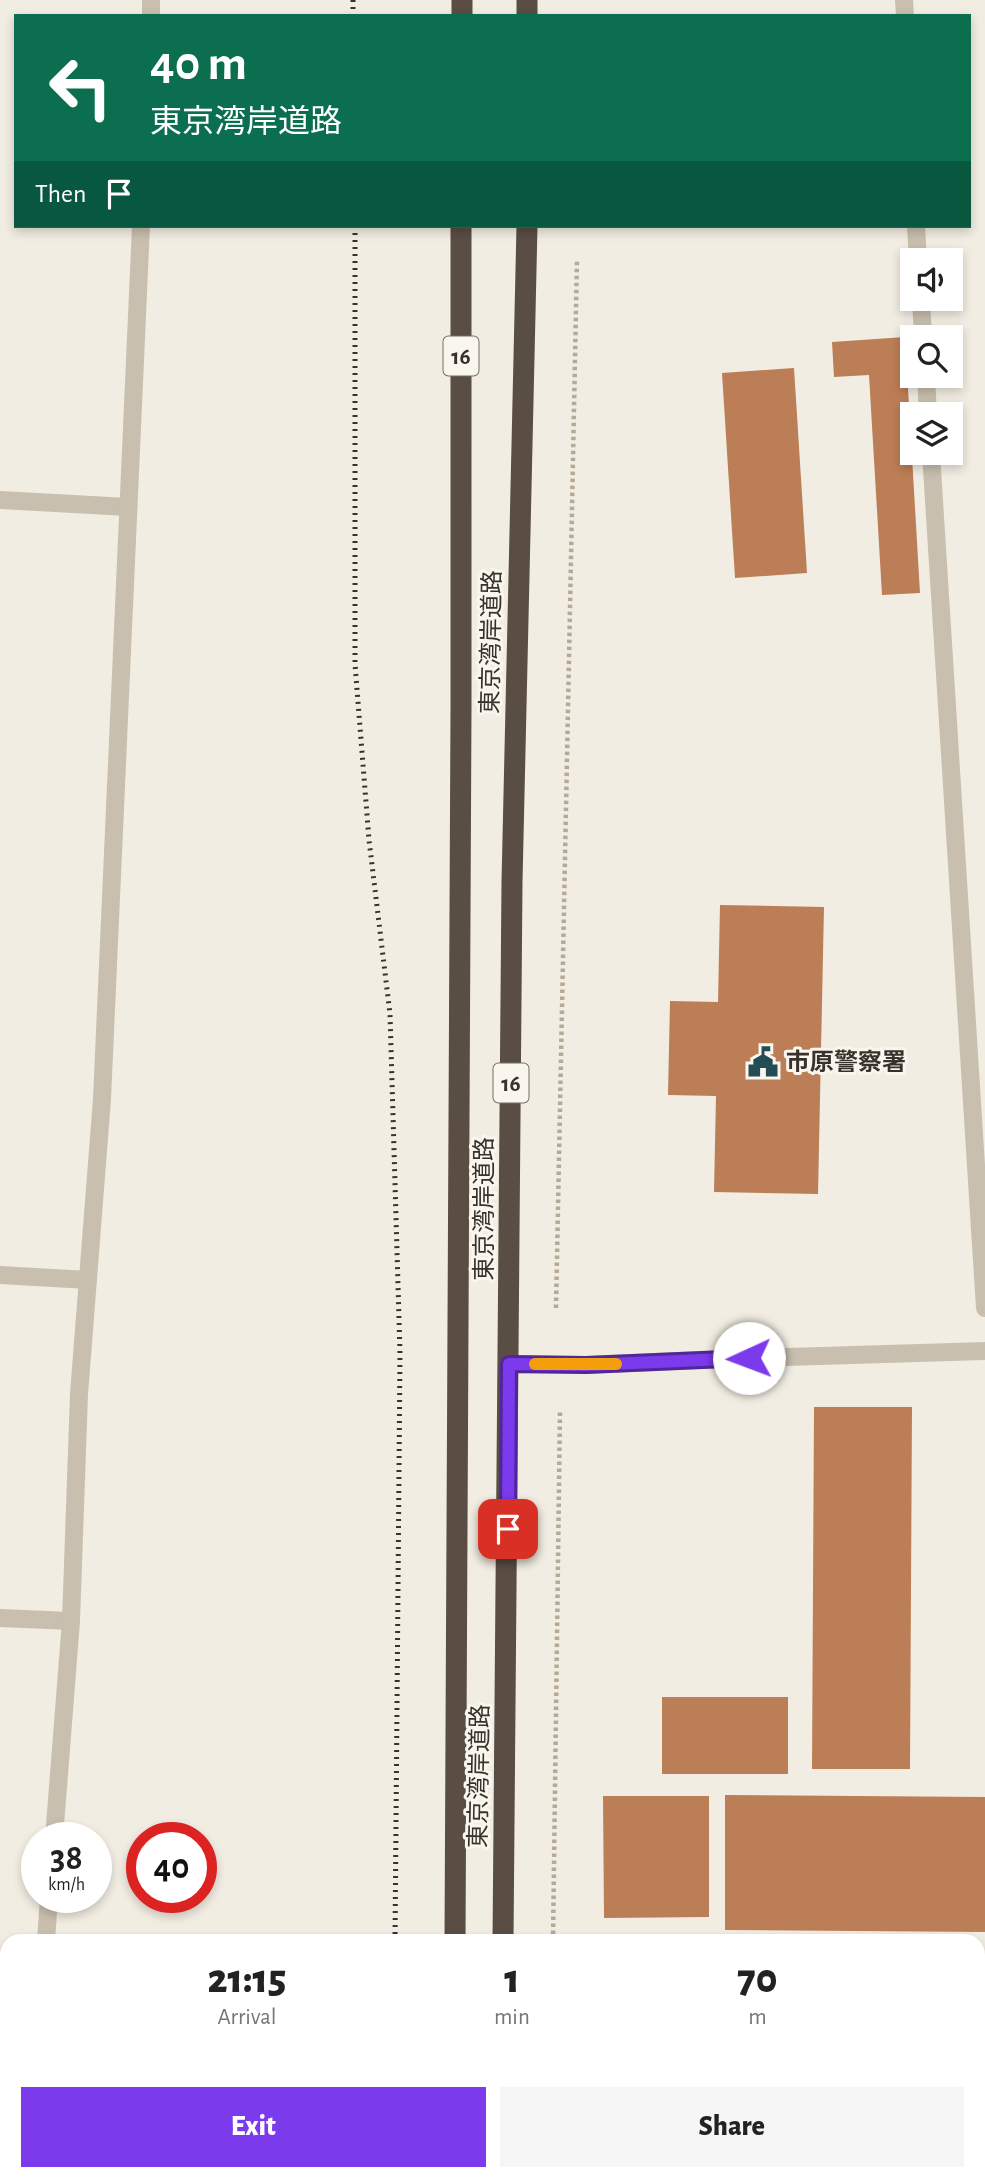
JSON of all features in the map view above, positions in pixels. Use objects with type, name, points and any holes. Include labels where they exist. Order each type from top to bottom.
[{"type":"highway","name":"東京湾岸道路","points":[[455,1934],[461,228]]},
{"type":"highway","name":"東京湾岸道路","points":[[503,1934],[512,868],[527,228]]},
{"type":"street","points":[[55,1822],[71,1621],[79,1394],[102,1099],[141,228]]},
{"type":"street","points":[[916,228],[917,248]]},
{"type":"street","points":[[932,465],[985,1308]]},
{"type":"street","points":[[0,500],[128,507]]},
{"type":"street","points":[[0,1275],[88,1280]]},
{"type":"street","points":[[509,1364],[586,1365],[985,1351]]},
{"type":"street","points":[[0,1618],[71,1621]]},
{"type":"street","points":[[46,1934],[48,1913]]},
{"type":"path","points":[[556,1308],[578,259]]},
{"type":"path","points":[[552,1934],[560,1409]]},
{"type":"building","points":[[900,337],[900,388],[908,388],[909,402],[900,402],[900,465],[912,465],[920,593],[882,595],[869,375],[834,377],[832,342]]},
{"type":"building","points":[[794,368],[807,573],[735,578],[722,373]]},
{"type":"building","points":[[720,905],[824,907],[818,1194],[714,1192],[716,1096],[668,1095],[670,1001],[718,1002]]},
{"type":"building","points":[[814,1407],[912,1407],[910,1769],[812,1769]]},
{"type":"building","points":[[662,1697],[788,1697],[788,1774],[662,1774]]},
{"type":"building","points":[[725,1795],[985,1797],[985,1932],[725,1930]]},
{"type":"building","points":[[603,1796],[709,1796],[709,1917],[604,1918]]},
{"type":"railway","points":[[353,0],[353,14]]},
{"type":"railway","points":[[355,228],[355,664],[369,840],[390,1014],[400,1353],[395,1934]]},
{"type":"slow traffic","points":[[535,1364],[616,1364]]},
{"type":"place","name":"市原警察署","points":[[763,1062]]},
{"type":"route","points":[[508,1529],[509,1364],[586,1365],[749,1358]]}]
